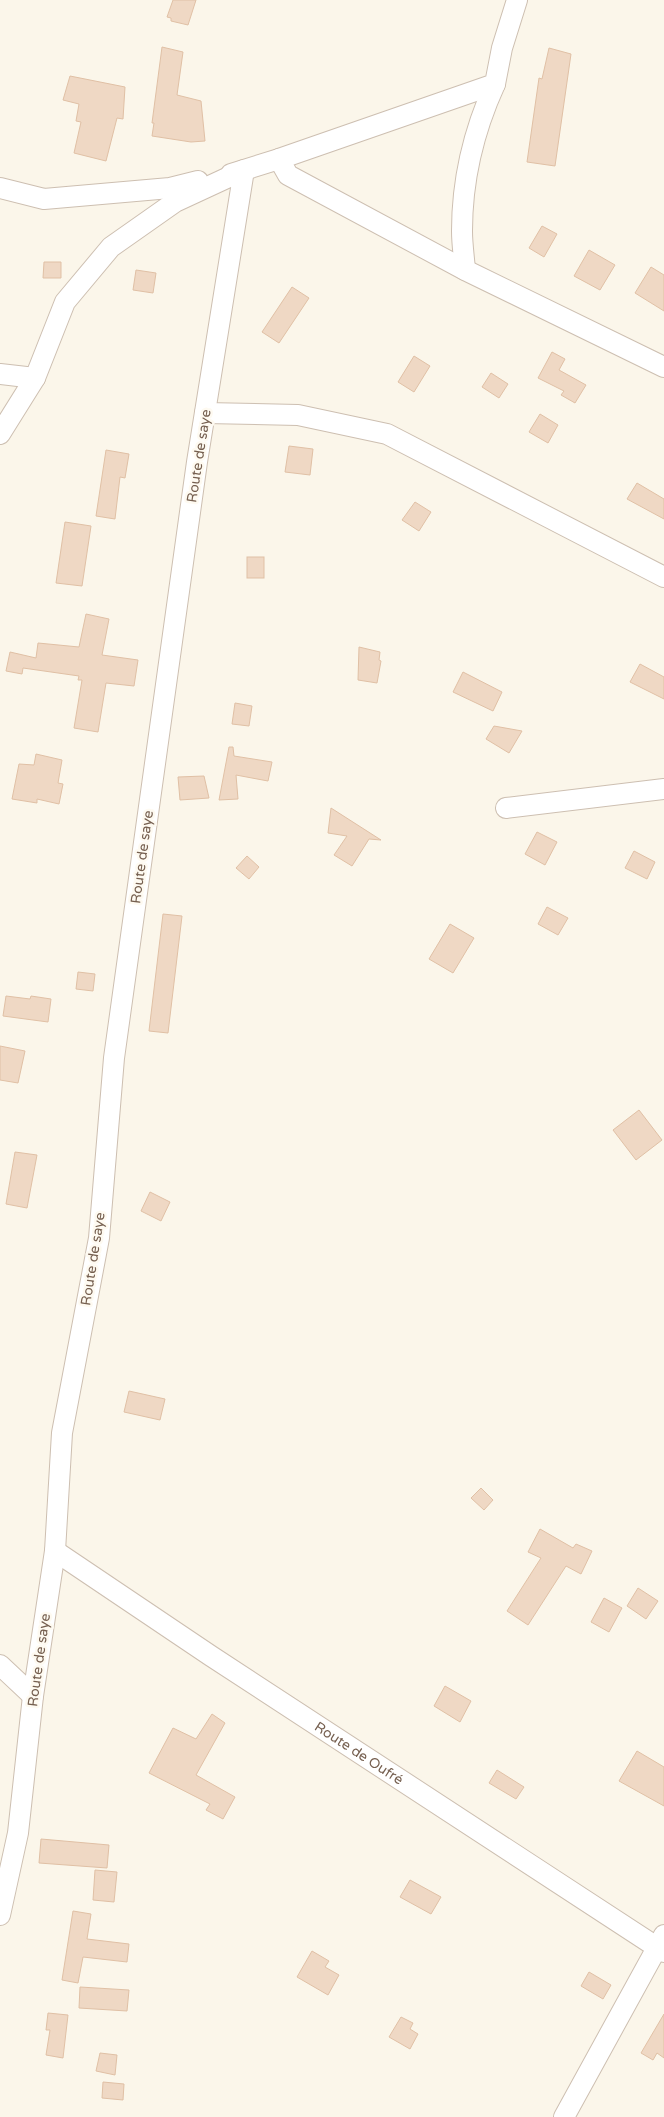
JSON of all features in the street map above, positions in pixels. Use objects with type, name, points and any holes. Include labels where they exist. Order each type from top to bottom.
[{"type":"street","points":[[465,270],[462,231],[468,168],[481,114],[495,84],[502,48],[517,0]]},
{"type":"street","points":[[0,188],[44,198],[170,188],[279,160],[495,84]]},
{"type":"street","points":[[279,160],[288,175],[465,270],[664,366]]},
{"type":"street","points":[[0,434],[35,378],[65,302],[111,247],[175,202],[244,170]]},
{"type":"street","name":"Route de saye","points":[[0,1916],[18,1833],[33,1696],[55,1551],[62,1433],[98,1238],[114,1058],[205,413],[244,170]]},
{"type":"street","points":[[0,374],[35,378]]},
{"type":"street","points":[[205,413],[298,415],[387,434],[664,577]]},
{"type":"street","points":[[506,808],[664,789]]},
{"type":"street","name":"Route de Oufré","points":[[55,1551],[211,1656],[661,1945]]},
{"type":"street","points":[[0,1665],[33,1696]]},
{"type":"street","points":[[564,2117],[661,1945]]},
{"type":"building","points":[[173,0],[196,0],[188,25],[171,21],[171,18],[167,17]]},
{"type":"building","points":[[162,47],[183,52],[177,95],[201,101],[205,141],[191,142],[152,136]]},
{"type":"building","points":[[549,48],[571,54],[555,166],[527,162],[539,78],[542,79]]},
{"type":"building","points":[[70,76],[125,87],[123,119],[117,118],[106,161],[74,153],[81,122],[76,121],[79,104],[63,100]]},
{"type":"building","points":[[542,226],[557,234],[544,257],[529,248]]},
{"type":"building","points":[[589,250],[615,265],[600,290],[574,276]]},
{"type":"building","points":[[44,262],[61,262],[61,278],[43,278]]},
{"type":"building","points":[[651,267],[664,275],[664,311],[635,293]]},
{"type":"building","points":[[136,270],[156,273],[153,293],[133,290]]},
{"type":"building","points":[[292,287],[309,298],[279,343],[262,332]]},
{"type":"building","points":[[552,352],[565,359],[559,370],[586,385],[575,403],[561,395],[564,391],[538,378]]},
{"type":"building","points":[[414,356],[430,366],[414,392],[398,382]]},
{"type":"building","points":[[491,373],[508,384],[499,398],[482,387]]},
{"type":"building","points":[[540,414],[558,425],[548,443],[529,432]]},
{"type":"building","points":[[289,446],[313,449],[310,475],[285,472]]},
{"type":"building","points":[[106,450],[129,454],[125,478],[120,477],[115,519],[96,516]]},
{"type":"building","points":[[637,483],[664,499],[664,519],[627,499]]},
{"type":"building","points":[[415,502],[431,512],[419,531],[402,520]]},
{"type":"building","points":[[65,522],[91,526],[82,586],[56,583]]},
{"type":"building","points":[[247,557],[264,557],[264,578],[247,578]]},
{"type":"building","points":[[86,614],[109,619],[102,655],[138,660],[134,686],[106,683],[98,732],[74,728],[82,680],[78,680],[79,676],[23,668],[22,674],[6,671],[10,652],[36,658],[38,643],[79,647]]},
{"type":"building","points":[[359,647],[380,652],[379,660],[381,661],[377,683],[358,680]]},
{"type":"building","points":[[640,664],[664,677],[664,699],[630,682]]},
{"type":"building","points":[[463,672],[502,692],[493,711],[453,692]]},
{"type":"building","points":[[235,703],[252,706],[249,726],[232,724]]},
{"type":"building","points":[[494,726],[522,731],[509,753],[486,739]]},
{"type":"building","points":[[229,747],[233,747],[234,756],[272,762],[268,781],[236,775],[238,799],[219,800]]},
{"type":"building","points":[[36,754],[62,760],[58,783],[63,784],[59,804],[37,799],[37,803],[12,799],[19,764],[34,765]]},
{"type":"building","points":[[204,776],[209,798],[180,800],[178,777]]},
{"type":"building","points":[[331,808],[381,840],[369,839],[352,866],[334,855],[347,836],[328,833]]},
{"type":"building","points":[[537,832],[557,842],[545,865],[525,854]]},
{"type":"building","points":[[634,851],[655,862],[647,879],[625,868]]},
{"type":"building","points":[[247,856],[259,867],[249,879],[236,868]]},
{"type":"building","points":[[547,907],[568,918],[558,935],[538,924]]},
{"type":"building","points":[[163,914],[182,916],[168,1033],[149,1031]]},
{"type":"building","points":[[450,924],[474,938],[453,973],[429,959]]},
{"type":"building","points":[[78,972],[95,974],[93,991],[76,989]]},
{"type":"building","points":[[6,996],[30,999],[31,996],[51,999],[48,1022],[3,1016]]},
{"type":"building","points":[[0,1046],[25,1051],[18,1083],[0,1080]]},
{"type":"building","points":[[639,1110],[662,1140],[636,1160],[613,1130]]},
{"type":"building","points":[[15,1152],[37,1155],[27,1208],[6,1204]]},
{"type":"building","points":[[150,1192],[170,1202],[161,1221],[141,1211]]},
{"type":"building","points":[[129,1391],[165,1399],[160,1420],[124,1412]]},
{"type":"building","points":[[481,1488],[493,1500],[484,1510],[471,1498]]},
{"type":"building","points":[[540,1529],[573,1548],[576,1544],[592,1551],[581,1574],[566,1566],[528,1625],[507,1611],[541,1558],[528,1552]]},
{"type":"building","points":[[638,1588],[658,1601],[646,1619],[627,1606]]},
{"type":"building","points":[[604,1598],[622,1608],[609,1632],[591,1622]]},
{"type":"building","points":[[445,1686],[471,1701],[460,1722],[434,1706]]},
{"type":"building","points":[[212,1714],[225,1723],[196,1775],[235,1797],[223,1819],[206,1810],[210,1804],[149,1773],[173,1728],[196,1739]]},
{"type":"building","points":[[637,1751],[664,1767],[664,1806],[619,1781]]},
{"type":"building","points":[[497,1770],[524,1787],[516,1799],[489,1783]]},
{"type":"building","points":[[41,1839],[109,1845],[107,1868],[39,1863]]},
{"type":"building","points":[[95,1870],[117,1872],[114,1902],[93,1900]]},
{"type":"building","points":[[410,1880],[441,1897],[431,1914],[400,1897]]},
{"type":"building","points":[[73,1911],[91,1914],[87,1939],[129,1944],[127,1962],[83,1957],[78,1983],[62,1980]]},
{"type":"building","points":[[312,1951],[329,1961],[325,1967],[339,1975],[328,1995],[297,1977]]},
{"type":"building","points":[[589,1972],[611,1985],[603,1999],[581,1986]]},
{"type":"building","points":[[80,1987],[129,1990],[127,2011],[79,2008]]},
{"type":"building","points":[[48,2013],[68,2015],[63,2058],[46,2055],[50,2030],[46,2030]]},
{"type":"building","points":[[664,2014],[664,2058],[657,2053],[653,2060],[641,2053]]},
{"type":"building","points":[[401,2017],[413,2023],[410,2029],[418,2034],[410,2049],[389,2037]]},
{"type":"building","points":[[100,2053],[117,2055],[115,2075],[96,2071]]},
{"type":"building","points":[[103,2082],[124,2084],[123,2100],[102,2098]]}]
